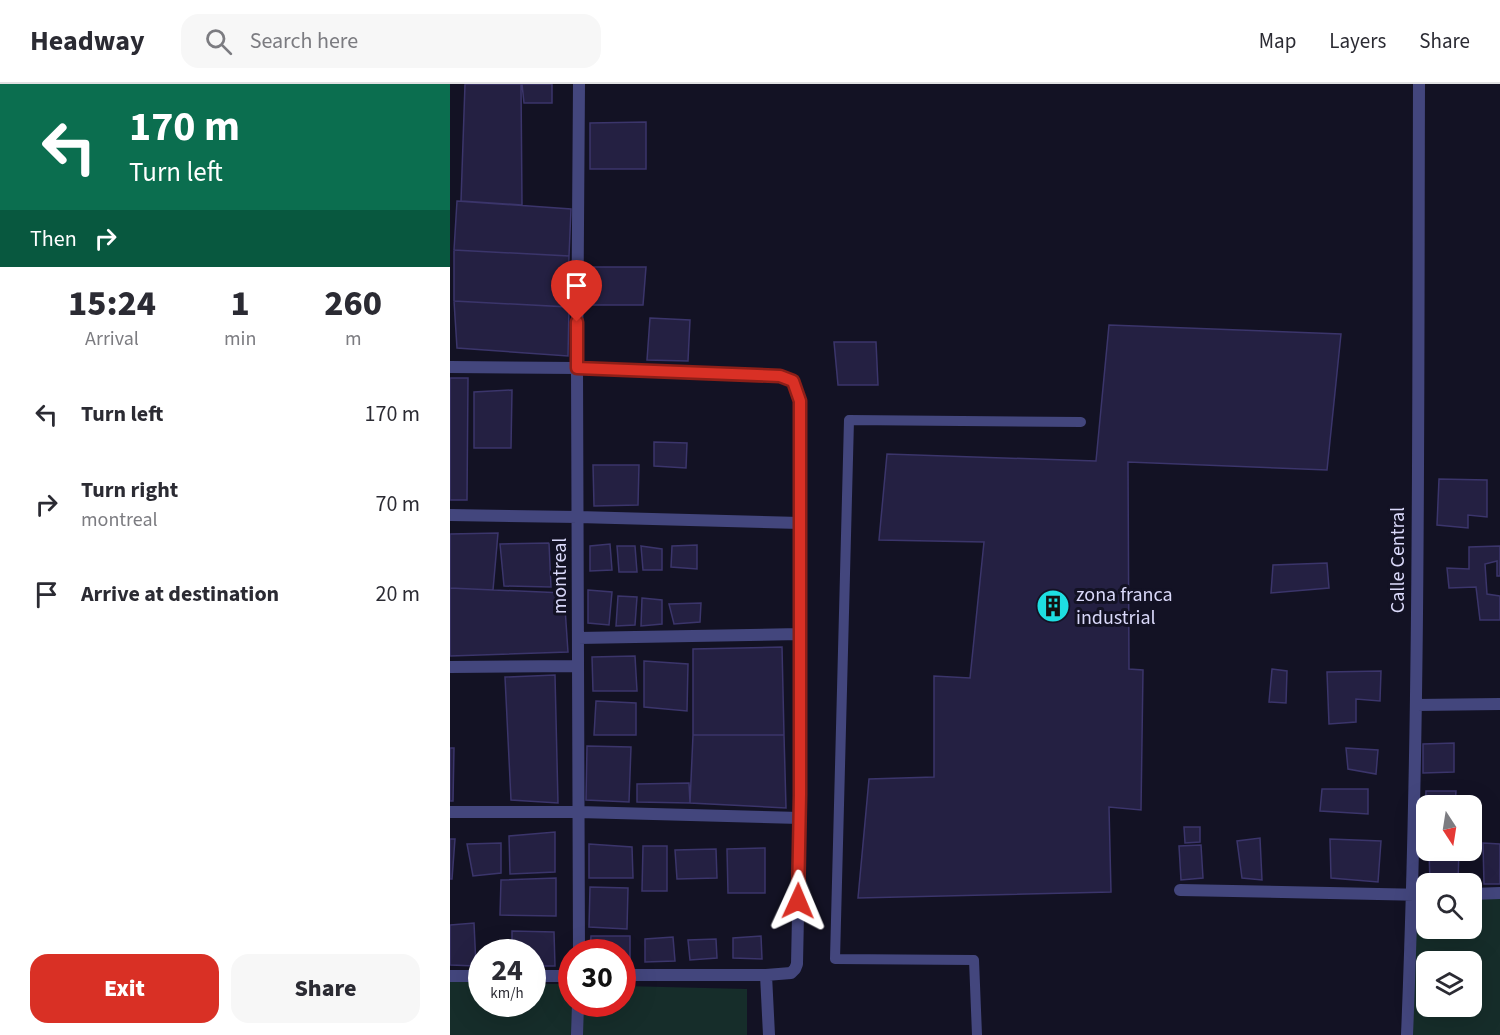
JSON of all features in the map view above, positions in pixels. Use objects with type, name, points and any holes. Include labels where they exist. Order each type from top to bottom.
[{"type":"street","name":"montreal","points":[[579,84],[577,368],[579,939]]},
{"type":"street","name":"Calle Central","points":[[1407,1035],[1413,895],[1416,705],[1419,84]]},
{"type":"street","points":[[450,367],[577,368],[780,376],[793,381],[800,401],[800,818],[797,964],[791,973],[766,975],[636,975]]},
{"type":"street","points":[[450,515],[800,523]]},
{"type":"street","points":[[578,638],[800,634]]},
{"type":"street","points":[[450,667],[578,666]]},
{"type":"street","points":[[1416,705],[1500,704]]},
{"type":"street","points":[[450,812],[579,812],[800,818]]},
{"type":"street","points":[[1180,890],[1413,895]]},
{"type":"street","points":[[1482,894],[1500,893]]},
{"type":"street","points":[[766,975],[769,1035]]},
{"type":"street","points":[[450,976],[468,976]]},
{"type":"street","points":[[577,1035],[578,1017]]},
{"type":"lane","points":[[977,1035],[974,960],[835,959],[849,420],[1081,422]]},
{"type":"green space","points":[[1500,893],[1500,1035],[1407,1035],[1413,895],[1416,895],[1416,939],[1482,939],[1482,894]]},
{"type":"green space","points":[[450,982],[468,982],[468,1017],[546,1017],[546,984],[558,984],[558,1017],[636,1017],[636,986],[747,989],[747,1035],[450,1035]]},
{"type":"building","points":[[465,84],[521,84],[522,205],[461,201]]},
{"type":"building","points":[[522,84],[552,84],[552,103],[524,103]]},
{"type":"building","points":[[646,122],[646,169],[590,169],[590,123]]},
{"type":"building","points":[[457,201],[571,209],[569,256],[454,250]]},
{"type":"building","points":[[454,250],[569,256],[567,307],[454,301]]},
{"type":"building","points":[[593,267],[646,267],[643,305],[592,305]]},
{"type":"building","points":[[454,301],[569,307],[568,356],[457,348]]},
{"type":"building","points":[[650,318],[690,320],[688,361],[647,360]]},
{"type":"building","name":"zona franca industrial","points":[[1109,325],[1341,334],[1327,470],[1128,462],[1129,669],[1143,670],[1141,810],[1109,807],[1111,892],[858,898],[869,779],[934,777],[934,676],[970,678],[984,542],[879,540],[887,454],[1096,461]]},
{"type":"building","points":[[834,342],[876,342],[878,385],[838,385]]},
{"type":"building","points":[[450,378],[468,378],[467,500],[450,500]]},
{"type":"building","points":[[512,390],[511,448],[474,448],[474,392]]},
{"type":"building","points":[[654,442],[687,443],[686,468],[654,466]]},
{"type":"building","points":[[593,465],[639,465],[638,505],[594,506]]},
{"type":"building","points":[[1439,479],[1487,480],[1487,517],[1468,515],[1468,528],[1437,525]]},
{"type":"building","points":[[498,533],[493,590],[450,588],[450,534]]},
{"type":"building","points":[[549,543],[551,587],[504,586],[500,544]]},
{"type":"building","points":[[610,544],[612,570],[590,571],[590,546]]},
{"type":"building","points":[[697,545],[697,569],[671,567],[672,546]]},
{"type":"building","points":[[617,546],[635,546],[637,572],[619,572]]},
{"type":"building","points":[[641,546],[662,549],[662,570],[643,570]]},
{"type":"building","points":[[1500,546],[1500,576],[1497,576],[1497,561],[1485,564],[1487,594],[1500,596],[1500,620],[1480,620],[1476,587],[1449,588],[1447,568],[1469,569],[1469,547]]},
{"type":"building","points":[[1327,563],[1329,588],[1271,593],[1273,565]]},
{"type":"building","points":[[450,588],[564,593],[568,652],[450,656]]},
{"type":"building","points":[[588,590],[612,592],[609,625],[588,623]]},
{"type":"building","points":[[618,596],[637,597],[635,625],[616,626]]},
{"type":"building","points":[[642,598],[662,600],[662,624],[641,626]]},
{"type":"building","points":[[701,603],[700,622],[674,624],[669,604]]},
{"type":"building","points":[[782,647],[784,735],[693,735],[693,649]]},
{"type":"building","points":[[635,656],[637,691],[593,691],[592,657]]},
{"type":"building","points":[[644,661],[688,664],[687,711],[644,707]]},
{"type":"building","points":[[1272,669],[1287,671],[1286,703],[1269,702]]},
{"type":"building","points":[[1381,671],[1380,701],[1356,699],[1356,722],[1329,724],[1327,672]]},
{"type":"building","points":[[555,675],[558,803],[511,800],[505,677]]},
{"type":"building","points":[[596,701],[636,703],[636,735],[594,735]]},
{"type":"building","points":[[693,735],[784,735],[786,808],[690,803]]},
{"type":"building","points":[[1454,743],[1454,772],[1423,773],[1423,744]]},
{"type":"building","points":[[587,746],[631,747],[629,802],[586,800]]},
{"type":"building","points":[[450,748],[454,748],[453,801],[450,801]]},
{"type":"building","points":[[1346,748],[1378,750],[1376,774],[1348,769]]},
{"type":"building","points":[[689,783],[690,803],[637,802],[637,784]]},
{"type":"building","points":[[1322,789],[1368,789],[1368,814],[1320,811]]},
{"type":"building","points":[[1426,791],[1456,791],[1456,795],[1426,795]]},
{"type":"building","points":[[1184,827],[1200,827],[1200,842],[1185,843]]},
{"type":"building","points":[[555,832],[555,872],[510,874],[509,836]]},
{"type":"building","points":[[1260,838],[1262,880],[1242,878],[1237,841]]},
{"type":"building","points":[[450,839],[455,839],[452,879],[450,879]]},
{"type":"building","points":[[1330,839],[1381,841],[1378,882],[1331,878]]},
{"type":"building","points":[[501,843],[501,873],[473,876],[467,844]]},
{"type":"building","points":[[1483,843],[1500,844],[1500,884],[1484,884]]},
{"type":"building","points":[[589,844],[632,847],[633,878],[589,878]]},
{"type":"building","points":[[1201,845],[1203,878],[1181,880],[1179,846]]},
{"type":"building","points":[[643,846],[667,846],[667,891],[642,891]]},
{"type":"building","points":[[765,848],[765,893],[728,893],[727,849]]},
{"type":"building","points":[[716,849],[717,878],[677,879],[675,850]]},
{"type":"building","points":[[1429,861],[1459,861],[1458,873],[1430,873]]},
{"type":"building","points":[[556,878],[556,916],[500,915],[501,880]]},
{"type":"building","points":[[590,887],[628,888],[627,929],[589,927]]},
{"type":"building","points":[[474,923],[475,939],[468,939],[468,966],[450,965],[450,925]]},
{"type":"building","points":[[512,931],[554,932],[555,966],[546,966],[546,939],[512,939]]},
{"type":"building","points":[[591,936],[630,936],[630,939],[591,939]]},
{"type":"building","points":[[761,936],[762,959],[733,958],[733,938]]},
{"type":"building","points":[[673,937],[675,961],[645,962],[645,939]]},
{"type":"building","points":[[716,939],[717,958],[690,960],[688,940]]},
{"type":"place","name":"zona franca industrial","points":[[1053,606]]},
{"type":"route","points":[[577,322],[577,368],[780,376],[793,381],[800,401],[798,901]]}]
